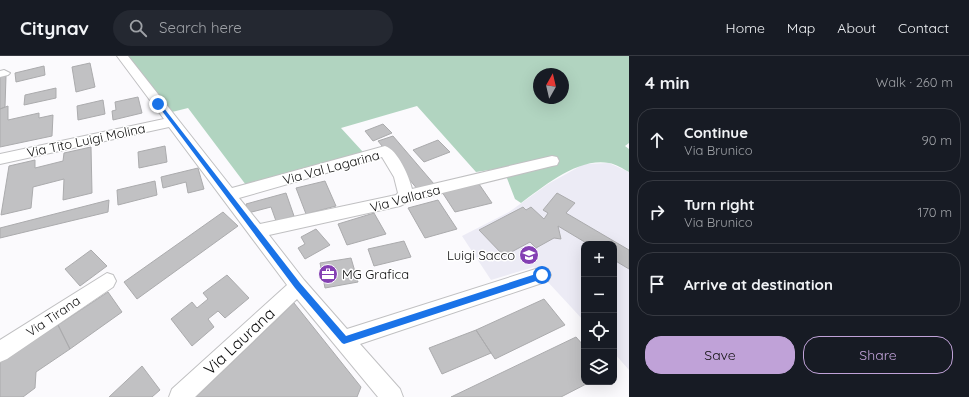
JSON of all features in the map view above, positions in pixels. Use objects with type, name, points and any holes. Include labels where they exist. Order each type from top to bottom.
[{"type":"street","points":[[122,56],[298,286],[392,397]]},
{"type":"street","name":"Via Tito Luigi Molina","points":[[0,159],[172,122]]},
{"type":"street","name":"Via Val Lagarina","points":[[229,195],[385,151],[398,167],[405,181],[406,196]]},
{"type":"street","name":"Via Vallarsa","points":[[257,231],[400,200],[406,196],[552,161]]},
{"type":"street","points":[[344,340],[542,275]]},
{"type":"street","name":"Via Tirana","points":[[0,352],[107,281]]},
{"type":"street","name":"Via Laurana","points":[[180,397],[298,286]]},
{"type":"shaded area","name":"Luigi Sacco","points":[[609,163],[629,172],[629,370],[617,356],[617,241],[581,241],[581,318],[534,267],[491,280],[462,236],[509,212],[548,184],[584,164]]},
{"type":"green space","points":[[125,56],[629,56],[629,143],[625,146],[629,149],[629,172],[617,165],[609,163],[598,162],[586,164],[562,174],[521,203],[515,199],[503,168],[476,172],[417,106],[341,128],[363,152],[246,185],[188,108],[168,113]]},
{"type":"building","points":[[90,63],[95,87],[76,92],[72,67]]},
{"type":"building","points":[[44,66],[45,75],[16,82],[15,73]]},
{"type":"building","points":[[6,76],[5,107],[0,109],[0,77]]},
{"type":"building","points":[[56,88],[56,98],[24,105],[25,95]]},
{"type":"building","points":[[138,97],[142,113],[113,120],[112,111],[116,110],[115,102]]},
{"type":"building","points":[[103,100],[105,114],[78,120],[77,106]]},
{"type":"building","points":[[8,106],[8,120],[39,113],[39,118],[53,115],[52,136],[0,147],[0,109]]},
{"type":"building","points":[[383,124],[392,133],[373,141],[365,131]]},
{"type":"building","points":[[393,136],[434,184],[418,190],[378,141]]},
{"type":"building","points":[[438,140],[450,152],[424,162],[413,150]]},
{"type":"building","points":[[165,146],[167,162],[139,168],[138,152]]},
{"type":"building","points":[[91,147],[92,193],[63,200],[64,179],[33,187],[31,208],[1,215],[9,166],[35,160],[35,168],[63,161],[64,153]]},
{"type":"building","points":[[198,168],[204,189],[188,193],[186,182],[163,188],[161,177]]},
{"type":"building","points":[[155,181],[157,195],[118,205],[117,190]]},
{"type":"building","points":[[325,181],[336,206],[306,214],[296,188]]},
{"type":"building","points":[[479,184],[492,203],[455,212],[442,192]]},
{"type":"building","points":[[286,193],[294,216],[276,221],[271,207],[248,213],[246,204]]},
{"type":"building","points":[[557,193],[575,203],[566,213],[614,241],[583,241],[558,226],[561,239],[554,238],[536,248],[530,242],[504,256],[479,230],[523,207],[526,210],[531,207],[544,219],[548,213],[543,210]]},
{"type":"building","points":[[109,200],[108,212],[0,238],[0,228]]},
{"type":"building","points":[[438,200],[457,229],[425,238],[408,208]]},
{"type":"building","points":[[223,212],[238,226],[137,299],[124,282]]},
{"type":"building","points":[[374,213],[386,234],[347,245],[338,224]]},
{"type":"building","points":[[316,229],[330,245],[305,259],[298,248],[305,244],[301,237]]},
{"type":"building","points":[[404,241],[411,257],[374,266],[368,249]]},
{"type":"building","points":[[617,243],[629,250],[629,269],[617,262]]},
{"type":"building","points":[[91,250],[107,266],[80,286],[65,269]]},
{"type":"building","points":[[351,258],[358,282],[325,288],[320,263]]},
{"type":"building","points":[[227,275],[249,298],[225,318],[218,311],[208,319],[214,327],[192,346],[171,319],[192,302],[197,308],[208,299],[203,293]]},
{"type":"building","points":[[108,292],[122,312],[70,349],[58,325]]},
{"type":"building","points":[[544,299],[565,325],[495,359],[476,330]]},
{"type":"building","points":[[294,303],[361,387],[357,397],[196,397]]},
{"type":"building","points":[[58,325],[70,349],[36,372],[35,388],[23,397],[0,397],[0,362]]},
{"type":"building","points":[[476,330],[491,353],[442,374],[429,348]]},
{"type":"building","points":[[576,337],[581,343],[581,385],[584,385],[561,397],[451,397]]},
{"type":"building","points":[[142,366],[160,390],[152,397],[109,397]]},
{"type":"place","name":"Luigi Sacco","points":[[529,255]]},
{"type":"place","name":"MG Grafica","points":[[328,274]]},
{"type":"route","points":[[158,104],[298,286],[344,340],[542,275]]}]
